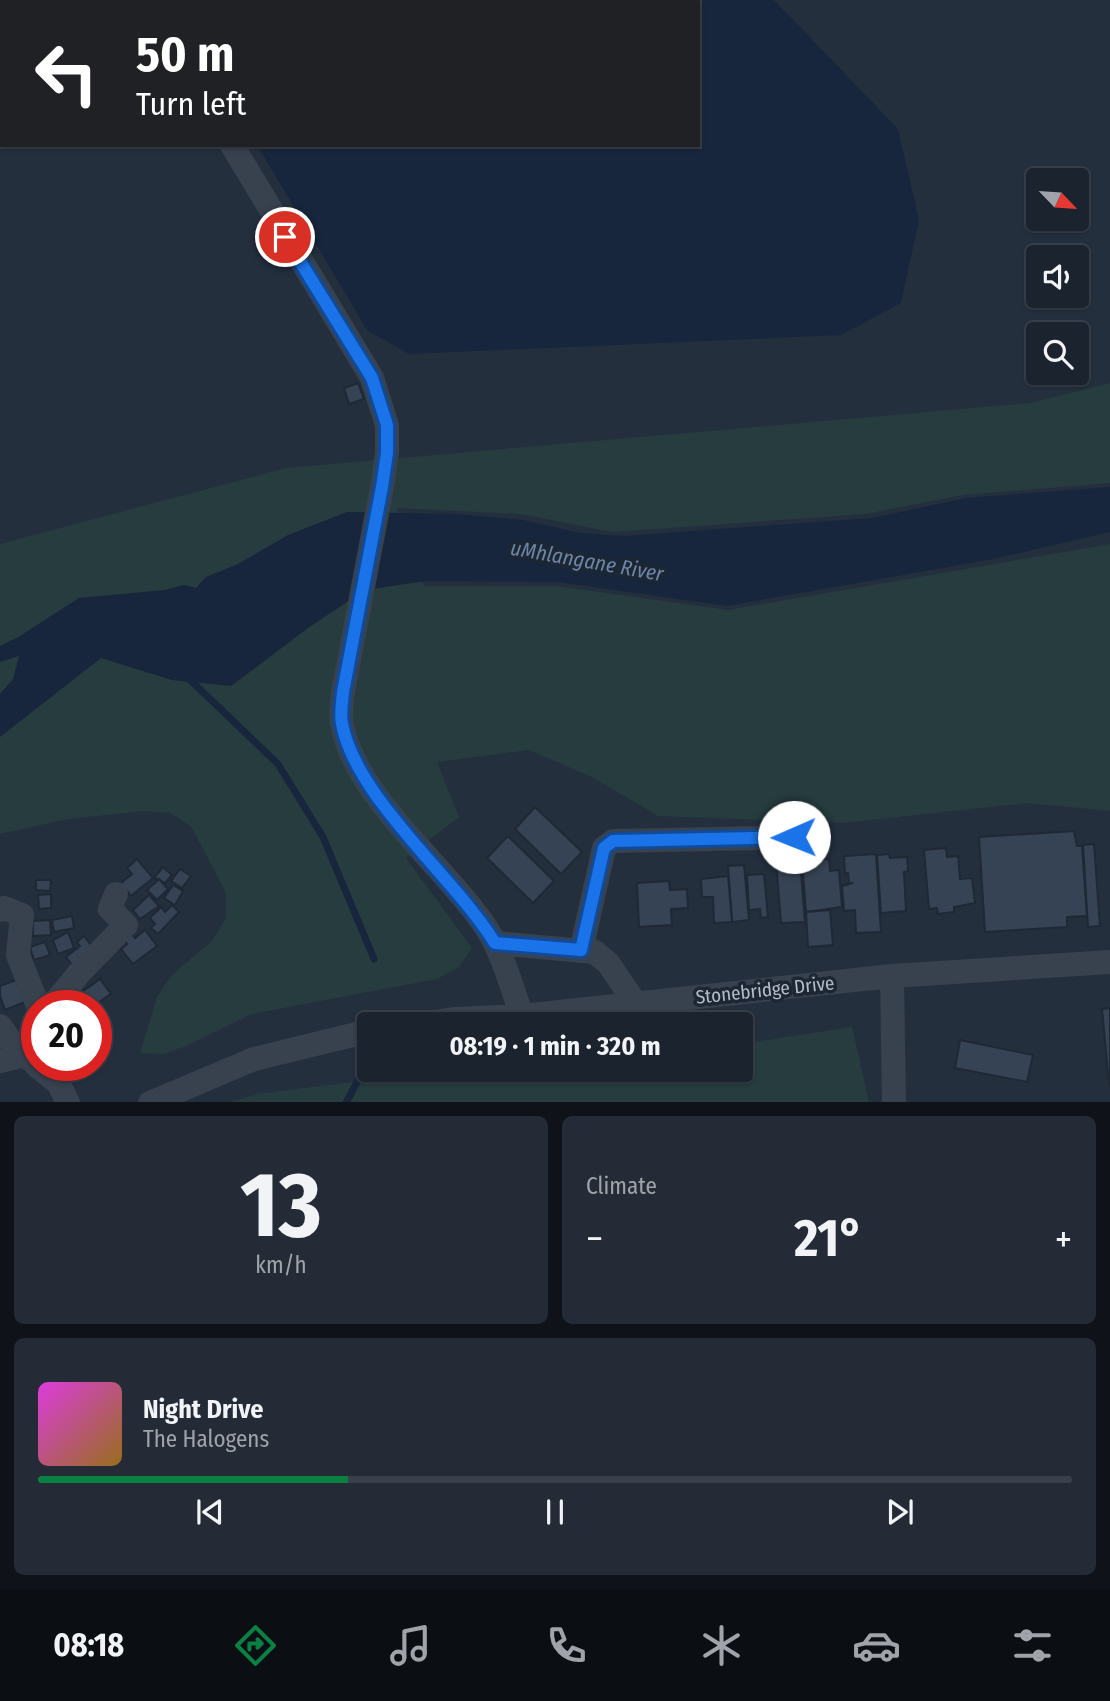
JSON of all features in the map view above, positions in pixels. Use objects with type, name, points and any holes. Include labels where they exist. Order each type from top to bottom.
[{"type":"street","points":[[233,147],[372,378],[387,425],[387,453],[382,487],[343,692],[342,723],[361,771],[385,806],[482,921],[495,943],[521,1012]]},
{"type":"street","points":[[581,950],[604,848],[613,841],[819,837]]},
{"type":"street","points":[[65,990],[126,925],[110,909],[116,894]]},
{"type":"street","points":[[0,910],[4,908],[22,915],[18,955],[32,990]]},
{"type":"street","points":[[495,943],[595,953],[608,963],[636,1004]]},
{"type":"street","name":"Stonebridge Drive","points":[[560,1012],[892,976],[1110,961]]},
{"type":"street","points":[[892,976],[894,1102]]},
{"type":"street","points":[[0,1026],[21,1052]]},
{"type":"street","points":[[150,1102],[254,1059],[357,1034]]},
{"type":"street","points":[[0,1062],[21,1062]]},
{"type":"street","points":[[55,1081],[68,1102]]},
{"type":"green space","points":[[1110,383],[1110,483],[963,495],[865,514],[613,532],[521,514],[397,508],[424,586],[556,586],[728,610],[1110,544],[1110,811],[1027,803],[843,823],[658,816],[592,777],[529,750],[437,762],[459,817],[406,858],[472,948],[458,968],[437,979],[252,1014],[164,1054],[140,1053],[157,997],[172,975],[212,941],[226,918],[226,893],[191,826],[170,813],[144,811],[68,819],[0,834],[0,544],[286,468],[1030,403]]},
{"type":"green space","points":[[852,1027],[869,1102],[232,1102],[256,1094],[357,1081],[753,1082],[753,1042]]},
{"type":"water","points":[[700,0],[774,0],[898,129],[919,220],[901,303],[841,335],[409,354],[367,330],[258,147],[700,147]]},
{"type":"water","name":"uMhlangane River","points":[[1110,487],[1110,532],[993,559],[727,606],[558,582],[426,581],[365,590],[308,628],[231,686],[172,680],[101,658],[0,737],[0,694],[13,679],[19,656],[0,662],[0,646],[79,598],[165,590],[184,585],[196,588],[206,577],[238,564],[288,535],[347,512],[455,514],[523,520],[580,533],[625,536],[872,518],[966,498]]},
{"type":"building","points":[[358,383],[364,399],[349,404],[344,388]]},
{"type":"building","points":[[535,807],[582,852],[561,874],[515,829]]},
{"type":"building","points":[[1074,831],[1077,846],[1082,846],[1087,916],[1067,917],[1067,927],[985,932],[979,837]]},
{"type":"building","points":[[508,836],[554,881],[533,903],[487,858]]},
{"type":"building","points":[[1094,844],[1100,926],[1088,927],[1083,845]]},
{"type":"building","points":[[946,848],[947,857],[958,856],[960,879],[972,878],[975,903],[954,907],[954,912],[938,914],[937,908],[929,909],[924,850]]},
{"type":"building","points":[[876,854],[881,932],[856,933],[855,910],[844,911],[842,886],[853,883],[849,883],[848,873],[845,874],[844,856]]},
{"type":"building","points":[[889,854],[890,858],[907,857],[908,871],[904,872],[906,911],[881,913],[877,855]]},
{"type":"building","points":[[137,859],[153,878],[131,896],[121,883],[132,874],[127,868]]},
{"type":"building","points":[[829,859],[830,871],[839,870],[842,907],[806,912],[802,861]]},
{"type":"building","points":[[800,860],[805,922],[781,923],[776,862]]},
{"type":"building","points":[[744,865],[749,920],[732,922],[728,866]]},
{"type":"building","points":[[163,867],[172,875],[165,883],[154,878]]},
{"type":"building","points":[[180,869],[191,876],[182,888],[171,881]]},
{"type":"building","points":[[764,874],[768,917],[761,918],[760,909],[749,910],[747,875]]},
{"type":"building","points":[[728,876],[732,922],[714,923],[713,897],[702,897],[701,879]]},
{"type":"building","points":[[159,879],[168,889],[157,900],[147,890]]},
{"type":"building","points":[[36,880],[51,880],[50,891],[36,890]]},
{"type":"building","points":[[669,881],[670,890],[687,889],[688,908],[671,909],[672,925],[639,927],[637,883]]},
{"type":"building","points":[[173,885],[183,891],[175,905],[164,898]]},
{"type":"building","points":[[51,894],[51,908],[39,909],[38,895]]},
{"type":"building","points":[[149,895],[159,906],[140,919],[133,910]]},
{"type":"building","points":[[172,905],[179,912],[158,934],[151,928],[155,924],[150,918],[161,907],[165,912]]},
{"type":"building","points":[[830,910],[833,945],[808,947],[806,912]]},
{"type":"building","points":[[72,916],[74,928],[54,932],[52,920]]},
{"type":"building","points":[[50,920],[51,935],[33,936],[33,921]]},
{"type":"building","points":[[145,930],[157,946],[133,964],[121,949],[127,944],[123,938],[130,932],[135,938]]},
{"type":"building","points":[[68,932],[74,948],[58,954],[53,940]]},
{"type":"building","points":[[84,936],[94,949],[73,966],[66,957],[80,946],[77,942]]},
{"type":"building","points":[[45,942],[50,955],[34,960],[30,947]]},
{"type":"building","points":[[100,979],[108,990],[85,990]]},
{"type":"building","points":[[16,980],[21,992],[21,1004],[5,1010],[0,986]]},
{"type":"building","points":[[1110,1008],[1110,1085],[1109,1085],[1102,1009]]},
{"type":"building","points":[[960,1040],[1033,1055],[1027,1082],[955,1068]]},
{"type":"waterway","points":[[186,676],[278,764],[323,837],[374,959]]},
{"type":"waterway","points":[[347,1102],[357,1082]]},
{"type":"route","points":[[285,237],[372,378],[387,425],[387,453],[382,487],[343,692],[342,723],[361,771],[385,806],[482,921],[495,943],[581,950],[604,848],[613,841],[794,837]]}]
